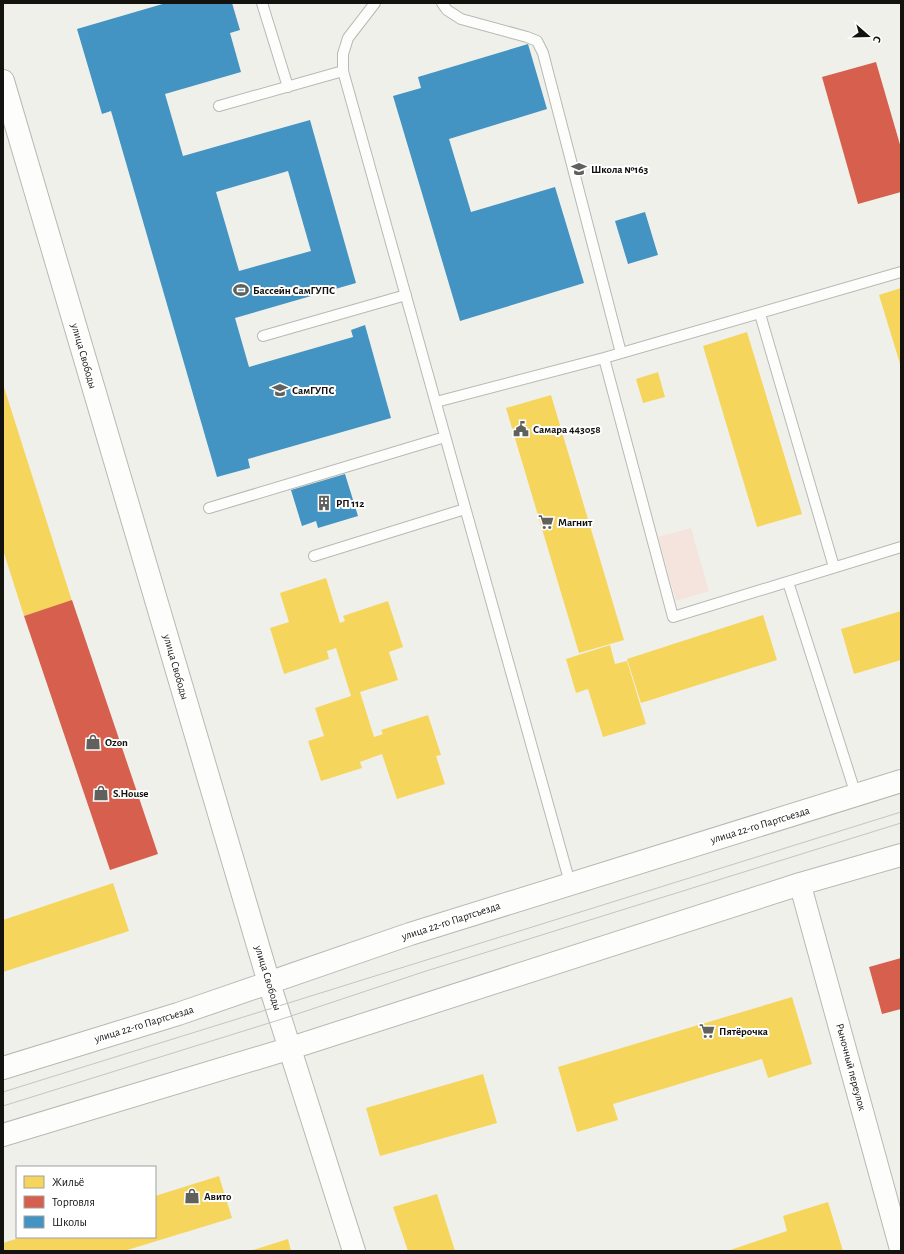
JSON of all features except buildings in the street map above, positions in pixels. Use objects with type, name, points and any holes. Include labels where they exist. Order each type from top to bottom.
[{"type":"main road","name":"улица Свободы","points":[[3,82],[269,982],[354,1251]]},
{"type":"main road","name":"улица 22-го Партсъезда","points":[[3,1068],[178,1014],[410,934],[901,781]]},
{"type":"main road","points":[[3,1135],[290,1048],[800,884],[901,855]]},
{"type":"street","name":"Рыночный переулок","points":[[800,884],[901,1251]]},
{"type":"lane","points":[[262,3],[288,87]]},
{"type":"lane","points":[[375,3],[348,38],[343,54],[343,71],[570,883]]},
{"type":"lane","points":[[442,3],[447,10],[461,19],[537,41],[543,53],[622,353]]},
{"type":"lane","points":[[219,106],[343,71]]},
{"type":"lane","points":[[436,402],[622,353],[901,272]]},
{"type":"lane","points":[[263,336],[406,295]]},
{"type":"lane","points":[[760,314],[834,567]]},
{"type":"lane","points":[[604,358],[673,617],[901,547]]},
{"type":"lane","points":[[209,508],[445,437]]},
{"type":"lane","points":[[314,556],[465,509]]},
{"type":"lane","points":[[788,582],[856,795]]},
{"type":"shaded area","points":[[691,528],[709,591],[676,601],[658,537]]},
{"type":"tram line","points":[[3,1092],[901,812]]},
{"type":"tram line","points":[[3,1106],[282,1019],[423,972],[901,823]]},
{"type":"place","name":"Школа №163","points":[[579,169]]},
{"type":"place","name":"Бассейн СамГУПС","points":[[241,290]]},
{"type":"place","name":"СамГУПС","points":[[280,390]]},
{"type":"place","name":"Самара 443058","points":[[521,429]]},
{"type":"place","name":"РП 112","points":[[324,503]]},
{"type":"place","name":"Магнит","points":[[546,522]]},
{"type":"place","name":"Ozon","points":[[93,742]]},
{"type":"place","name":"S.House","points":[[101,793]]},
{"type":"place","name":"Пятёрочка","points":[[707,1031]]},
{"type":"place","name":"Авито","points":[[192,1196]]}]
